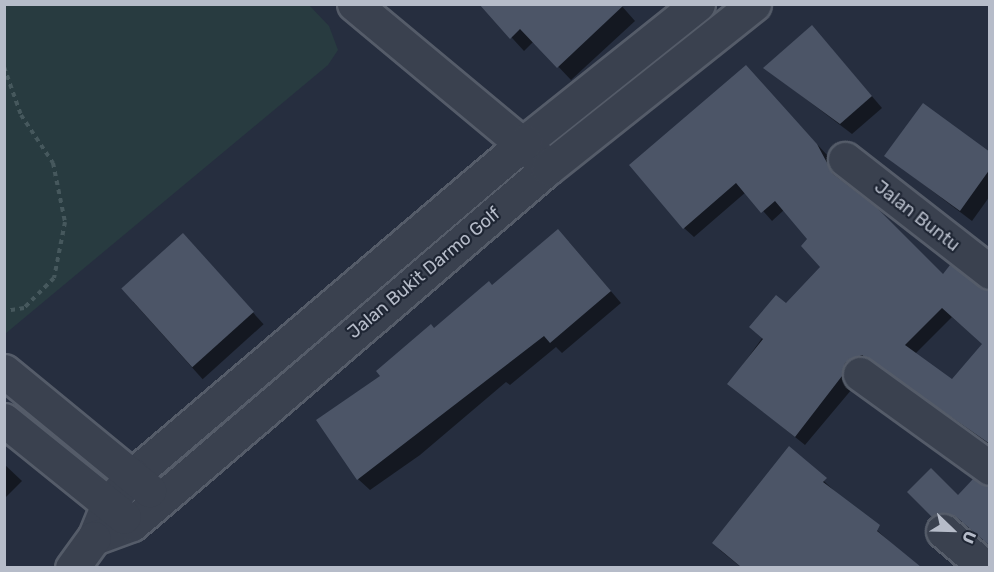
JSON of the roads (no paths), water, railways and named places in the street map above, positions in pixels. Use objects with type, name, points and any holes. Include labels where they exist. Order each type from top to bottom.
[{"type":"street","points":[[354,4],[525,142],[548,168]]},
{"type":"street","name":"Jalan Bukit Darmo Golf","points":[[120,514],[133,475],[525,142],[698,4]]},
{"type":"street","name":"Jalan Bukit Darmo Golf","points":[[72,567],[94,538],[120,514],[159,499],[548,168],[754,4]]},
{"type":"street","name":"Jalan Buntu","points":[[845,159],[990,272]]},
{"type":"street","points":[[4,371],[133,475],[159,499]]},
{"type":"street","points":[[860,374],[990,468]]},
{"type":"street","points":[[4,420],[120,514]]},
{"type":"street","points":[[943,531],[986,567]]}]
